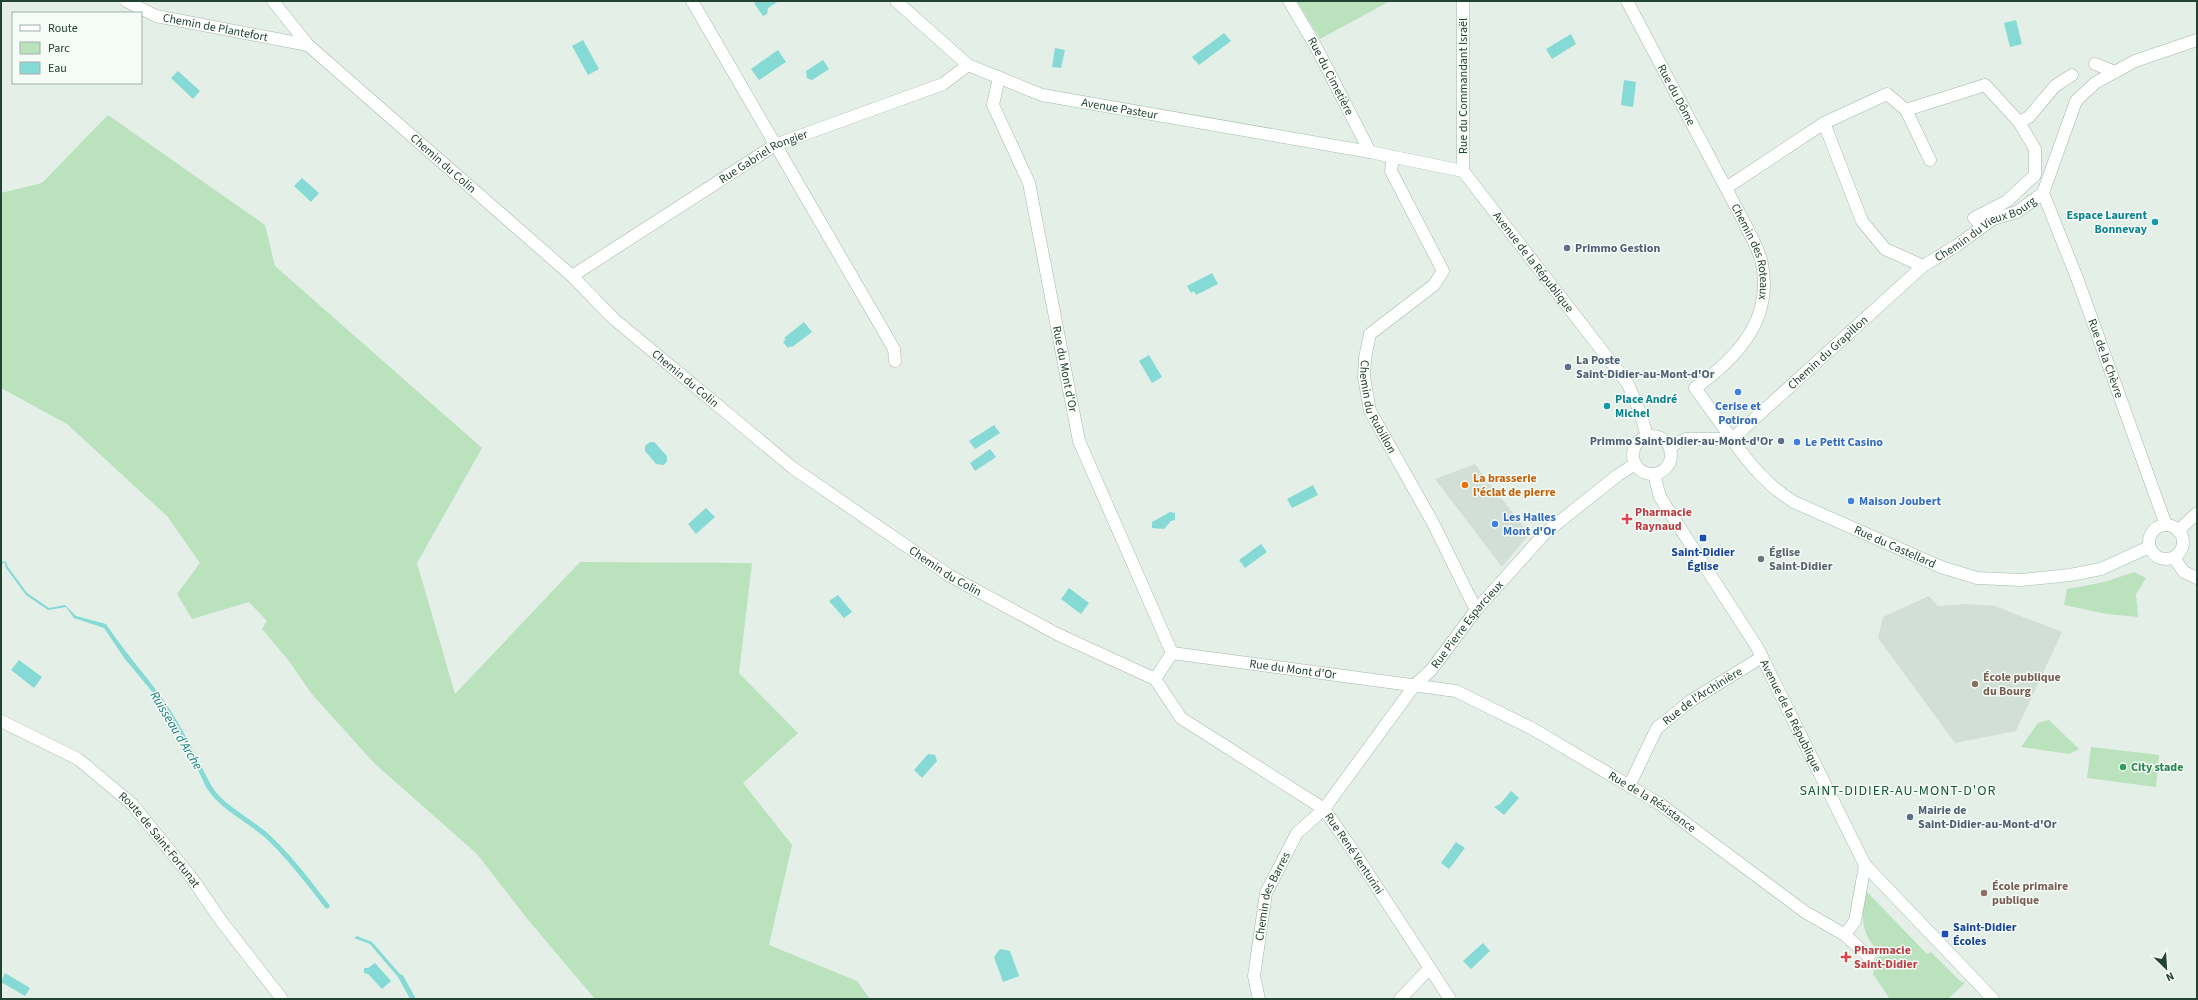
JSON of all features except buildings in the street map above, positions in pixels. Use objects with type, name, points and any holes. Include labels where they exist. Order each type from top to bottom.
[{"type":"street","name":"Chemin de Plantefort","points":[[126,1],[156,16],[308,45]]},
{"type":"street","name":"Chemin du Colin","points":[[273,1],[308,45],[572,276],[614,319],[793,468],[950,576],[1057,634],[1155,679]]},
{"type":"street","points":[[692,1],[894,349],[894,361]]},
{"type":"street","name":"Avenue Pasteur","points":[[896,1],[968,65],[1042,95],[1370,152]]},
{"type":"street","name":"Rue du Cimetière","points":[[1289,1],[1315,45],[1370,152]]},
{"type":"street","name":"Rue du Commandant Israël","points":[[1462,1],[1463,171]]},
{"type":"street","name":"Rue du Dôme","points":[[1627,1],[1726,188]]},
{"type":"street","name":"Chemin du Vieux Bourg","points":[[1824,123],[1862,221],[1886,249],[1923,266],[1956,246],[1993,219],[2017,212],[2043,193],[2076,101],[2095,83],[2135,61],[2197,40]]},
{"type":"street","points":[[2095,64],[2115,72]]},
{"type":"street","name":"Rue Gabriel Rongier","points":[[572,276],[775,145],[943,84],[968,65]]},
{"type":"street","points":[[2019,122],[2029,117],[2056,86],[2072,75]]},
{"type":"street","name":"Rue du Mont d'Or","points":[[999,78],[993,105],[1029,183],[1079,441],[1172,653],[1414,686]]},
{"type":"street","points":[[1906,110],[1986,84],[2019,122],[2035,149],[2035,175],[2007,201],[1974,218],[1982,226]]},
{"type":"street","points":[[1726,188],[1824,123],[1887,94],[1906,110],[1930,160]]},
{"type":"street","points":[[1370,152],[1463,171]]},
{"type":"street","name":"Chemin du Rubillon","points":[[1393,157],[1391,172],[1443,271],[1434,285],[1370,334],[1364,358],[1364,377],[1370,411],[1433,523],[1476,610]]},
{"type":"street","name":"Avenue de la République","points":[[1463,171],[1628,384],[1641,415],[1647,436]]},
{"type":"street","name":"Chemin des Roteaux","points":[[1695,388],[1720,369],[1743,345],[1758,319],[1764,287],[1762,263],[1726,188]]},
{"type":"street","name":"Rue de la Chèvre","points":[[2043,193],[2077,278],[2166,526]]},
{"type":"street","name":"Chemin du Grapillon","points":[[1732,440],[1923,266]]},
{"type":"street","name":"Rue du Castellard","points":[[1695,388],[1732,440],[1763,479],[1776,491],[1794,502],[1941,568],[1977,578],[2021,580],[2101,569],[2149,547]]},
{"type":"street","points":[[1647,436],[1660,437],[1668,446],[1671,452],[1669,463],[1660,472],[1654,474],[1647,473],[1635,464],[1633,453],[1634,447],[1647,436]]},
{"type":"street","points":[[1668,446],[1686,438],[1732,440]]},
{"type":"street","name":"Rue Pierre Esparcieux","points":[[1324,809],[1414,686],[1432,669],[1476,610],[1546,534],[1618,475],[1635,464]]},
{"type":"street","name":"Avenue de la République","points":[[1654,474],[1660,497],[1762,657],[1865,865],[1993,999]]},
{"type":"street","points":[[2178,531],[2197,513]]},
{"type":"street","points":[[2160,526],[2166,526],[2178,531],[2183,540],[2183,546],[2174,558],[2159,558],[2153,554],[2148,542],[2152,532],[2160,526]]},
{"type":"street","points":[[2174,558],[2184,572],[2197,578]]},
{"type":"street","points":[[1155,679],[1172,653]]},
{"type":"street","name":"Rue de l'Archinière","points":[[1629,786],[1657,728],[1692,700],[1762,657]]},
{"type":"street","name":"Rue René Venturini","points":[[1155,679],[1181,718],[1324,809],[1450,999]]},
{"type":"street","name":"Rue de la Résistance","points":[[1414,686],[1456,691],[1532,729],[1660,804],[1804,912],[1845,935],[1869,957]]},
{"type":"street","name":"Route de Saint-Fortunat","points":[[1,721],[78,759],[132,804],[191,877],[222,922],[282,999]]},
{"type":"street","name":"Chemin des Barres","points":[[1260,999],[1254,976],[1266,893],[1296,833],[1324,809]]},
{"type":"street","points":[[1845,935],[1855,921],[1865,865]]},
{"type":"street","points":[[1400,999],[1430,968]]},
{"type":"shaded area","name":"Les Halles Mont d'Or","points":[[1475,464],[1529,534],[1502,567],[1435,479]]},
{"type":"shaded area","name":"École publique du Bourg","points":[[1929,596],[1938,606],[1967,604],[1995,606],[2062,632],[2016,731],[1955,743],[1878,638],[1883,617]]},
{"type":"green space","points":[[1297,1],[1390,1],[1320,39]]},
{"type":"green space","points":[[108,115],[265,225],[275,266],[482,448],[417,563],[455,694],[580,562],[752,563],[739,673],[798,733],[743,783],[792,845],[769,945],[857,981],[870,999],[595,999],[529,921],[477,854],[374,763],[311,693],[289,661],[262,629],[267,621],[249,602],[192,619],[177,594],[200,563],[167,516],[67,424],[1,388],[1,193],[42,183]]},
{"type":"green space","points":[[2134,572],[2146,578],[2136,594],[2138,617],[2107,614],[2064,605],[2067,589],[2105,582]]},
{"type":"green space","points":[[2049,720],[2079,749],[2069,754],[2021,747],[2038,723]]},
{"type":"green space","name":"City stade","points":[[2091,747],[2159,755],[2156,787],[2087,778]]},
{"type":"green space","points":[[1865,890],[1927,954],[1931,952],[1959,980],[1965,983],[1948,999],[1890,999],[1873,974],[1874,971],[1869,967],[1879,956],[1885,957],[1871,942],[1864,927],[1863,910]]},
{"type":"water","points":[[757,1],[779,1],[768,8],[767,14],[763,16],[754,3]]},
{"type":"water","points":[[2016,20],[2022,44],[2010,47],[2004,23]]},
{"type":"water","points":[[1224,33],[1231,41],[1199,65],[1192,57]]},
{"type":"water","points":[[1571,34],[1576,44],[1552,59],[1546,49]]},
{"type":"water","points":[[583,40],[599,69],[588,75],[572,46]]},
{"type":"water","points":[[1055,48],[1065,50],[1061,68],[1052,67]]},
{"type":"water","points":[[778,50],[786,62],[759,80],[751,69]]},
{"type":"water","points":[[823,60],[829,69],[812,80],[807,78],[806,71]]},
{"type":"water","points":[[178,71],[200,91],[193,99],[171,78]]},
{"type":"water","points":[[1624,80],[1636,82],[1633,107],[1621,105]]},
{"type":"water","points":[[302,178],[319,193],[311,202],[294,186]]},
{"type":"water","points":[[1212,273],[1218,284],[1196,295],[1194,291],[1191,293],[1187,286]]},
{"type":"water","points":[[804,322],[812,332],[792,347],[791,346],[788,348],[783,342],[786,339],[784,338]]},
{"type":"water","points":[[1149,355],[1162,377],[1152,383],[1139,361]]},
{"type":"water","points":[[994,425],[1000,433],[975,449],[969,441]]},
{"type":"water","points":[[650,442],[654,442],[667,456],[667,461],[664,465],[656,464],[645,451],[645,446]]},
{"type":"water","points":[[990,449],[996,457],[975,471],[970,463]]},
{"type":"water","points":[[1313,485],[1318,495],[1292,508],[1287,499]]},
{"type":"water","points":[[706,508],[715,517],[696,534],[688,524]]},
{"type":"water","points":[[1170,512],[1175,513],[1175,520],[1171,521],[1164,529],[1152,528],[1152,522]]},
{"type":"water","points":[[1261,544],[1267,552],[1245,568],[1239,560]]},
{"type":"water","points":[[1,561],[6,562],[27,593],[49,608],[65,605],[76,616],[106,624],[169,709],[212,787],[207,789],[182,736],[159,700],[125,659],[104,628],[74,618],[66,607],[48,610],[26,595],[6,568],[5,563],[1,564]]},
{"type":"water","points":[[1069,588],[1089,603],[1081,614],[1061,599]]},
{"type":"water","points":[[838,595],[852,612],[844,618],[829,601]]},
{"type":"water","points":[[19,660],[42,677],[34,688],[11,670]]},
{"type":"water","points":[[928,754],[935,755],[937,761],[922,778],[914,770]]},
{"type":"water","points":[[1511,791],[1519,798],[1504,815],[1494,807],[1500,804]]},
{"type":"water","points":[[1456,842],[1465,848],[1449,869],[1441,863]]},
{"type":"water","points":[[357,936],[372,942],[406,981],[403,983],[370,944],[354,938]]},
{"type":"water","points":[[1483,943],[1490,951],[1471,969],[1463,961]]},
{"type":"water","points":[[1000,949],[1010,951],[1019,976],[1003,982],[994,957]]},
{"type":"water","points":[[375,963],[391,981],[382,989],[368,974],[364,973],[364,968],[368,968]]},
{"type":"water","points":[[5,973],[30,988],[25,996],[1,982]]},
{"type":"waterway","name":"Ruisseau d'Arche","points":[[207,783],[218,799],[267,836],[283,852],[327,906]]},
{"type":"waterway","name":"Ruisseau d'Arche","points":[[401,977],[413,999]]},
{"type":"place","name":"Espace Laurent Bonnevay","points":[[2155,222]]},
{"type":"place","name":"Primmo Gestion","points":[[1567,248]]},
{"type":"place","name":"La Poste Saint-Didier-au-Mont-d'Or","points":[[1568,367]]},
{"type":"place","name":"Cerise et Potiron","points":[[1738,392]]},
{"type":"place","name":"Place André Michel","points":[[1607,406]]},
{"type":"place","name":"Primmo Saint-Didier-au-Mont-d'Or","points":[[1781,441]]},
{"type":"place","name":"Le Petit Casino","points":[[1797,442]]},
{"type":"place","name":"La brasserie l'éclat de pierre","points":[[1465,485]]},
{"type":"place","name":"Maison Joubert","points":[[1851,501]]},
{"type":"place","name":"Pharmacie Raynaud","points":[[1627,519]]},
{"type":"place","name":"Les Halles Mont d'Or","points":[[1495,524]]},
{"type":"place","name":"Saint-Didier Église","points":[[1703,538]]},
{"type":"place","name":"Église Saint-Didier","points":[[1761,559]]},
{"type":"place","name":"École publique du Bourg","points":[[1975,684]]},
{"type":"place","name":"City stade","points":[[2123,767]]},
{"type":"place","name":"Mairie de Saint-Didier-au-Mont-d'Or","points":[[1910,817]]},
{"type":"place","name":"École primaire publique","points":[[1984,893]]},
{"type":"place","name":"Saint-Didier Écoles","points":[[1945,934]]},
{"type":"place","name":"Pharmacie Saint-Didier","points":[[1846,957]]},
{"type":"district","name":"SAINT-DIDIER-AU-MONT-D'OR","points":[[1898,790]]}]
